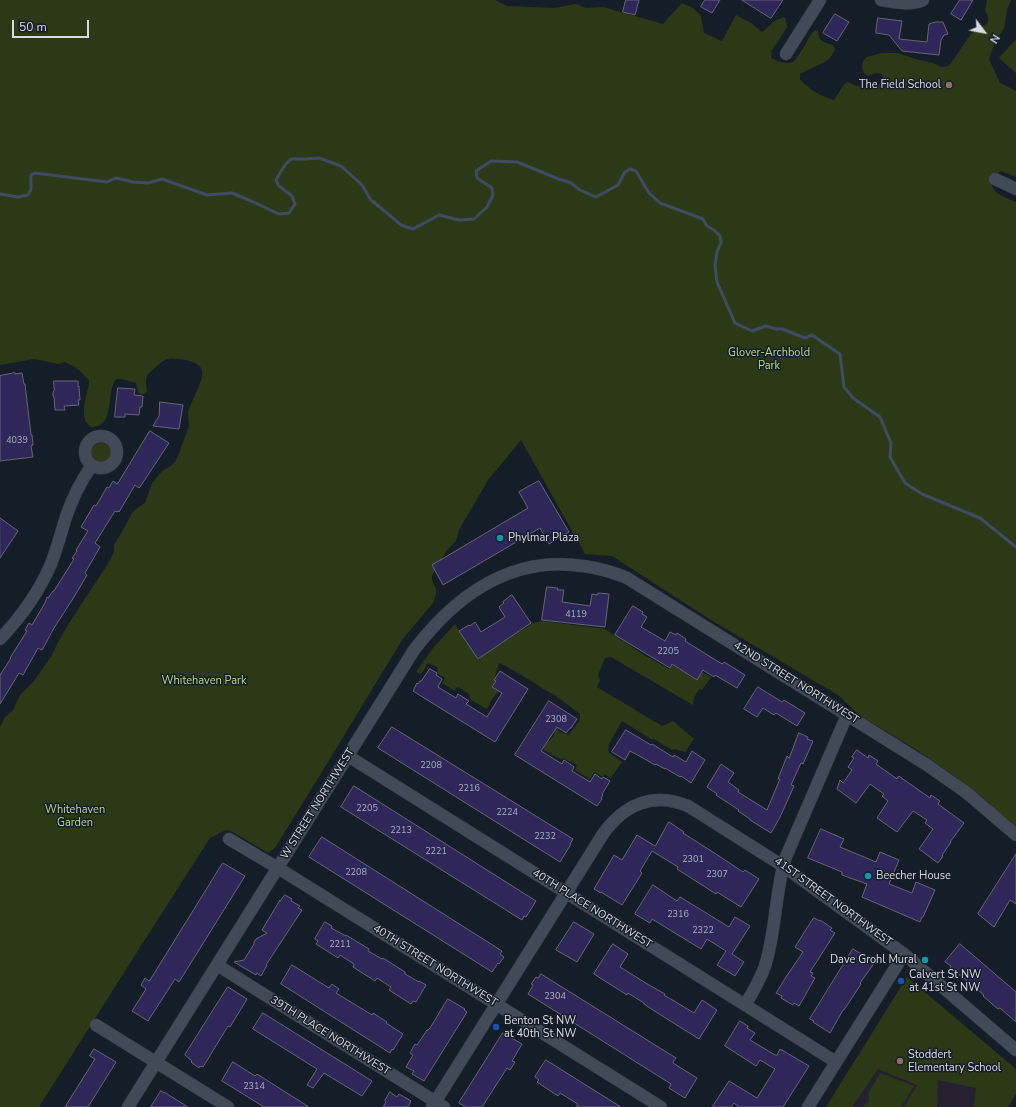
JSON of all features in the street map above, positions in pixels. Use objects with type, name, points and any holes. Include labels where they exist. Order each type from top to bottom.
[{"type":"street","points":[[786,54],[820,0]]},
{"type":"street","points":[[881,0],[908,3],[923,0]]},
{"type":"street","points":[[995,179],[1016,189]]},
{"type":"street","points":[[0,639],[26,609],[42,583],[56,550],[72,501],[92,466]]},
{"type":"street","name":"42ND STREET NORTHWEST","points":[[559,564],[598,568],[627,578],[946,778],[967,793],[1016,835]]},
{"type":"street","name":"W STREET NORTHWEST","points":[[128,1107],[414,650],[430,630],[448,612],[475,590],[504,575],[531,566],[559,564]]},
{"type":"street","points":[[745,1004],[760,978],[768,955],[784,866],[789,849],[847,715]]},
{"type":"street","name":"40TH PLACE NORTHWEST","points":[[348,756],[836,1062]]},
{"type":"street","name":"41ST STREET NORTHWEST","points":[[437,1105],[496,1004],[613,820],[623,812],[636,805],[658,800],[677,802],[697,811],[784,866],[904,954],[1016,1050]]},
{"type":"street","name":"40TH STREET NORTHWEST","points":[[229,840],[278,868],[661,1107]]},
{"type":"street","points":[[808,1107],[904,954]]},
{"type":"street","name":"39TH PLACE NORTHWEST","points":[[217,965],[437,1105]]},
{"type":"street","points":[[96,1025],[228,1107]]},
{"type":"shaded area","name":"Stoddert Elementary School","points":[[879,1023],[1006,1107],[826,1107]]},
{"type":"green space","name":"Glover-Archbold Park","points":[[0,0],[495,0],[507,6],[554,8],[576,4],[586,8],[603,7],[663,24],[682,3],[693,8],[701,16],[704,33],[722,41],[736,15],[751,23],[762,32],[776,20],[785,17],[787,27],[771,52],[771,58],[785,63],[793,62],[800,54],[812,33],[815,30],[818,31],[821,39],[824,42],[833,45],[835,50],[830,58],[825,62],[800,74],[800,79],[807,86],[824,97],[834,100],[847,82],[870,89],[884,82],[882,74],[876,73],[868,76],[864,73],[862,67],[863,61],[867,57],[882,53],[897,53],[933,63],[941,67],[949,66],[971,34],[987,24],[988,17],[985,10],[987,0],[1011,0],[1007,10],[1004,28],[994,44],[989,59],[1000,83],[1016,91],[1016,177],[1001,171],[998,173],[992,186],[998,194],[1016,202],[1016,828],[1005,820],[988,802],[956,777],[917,750],[859,715],[838,695],[711,620],[612,556],[585,554],[521,440],[488,480],[459,530],[455,542],[447,550],[432,575],[432,580],[436,589],[433,603],[402,640],[275,848],[268,853],[231,831],[226,830],[210,838],[39,1107],[0,1107],[0,727],[5,717],[13,710],[20,695],[34,681],[52,655],[71,620],[109,562],[114,552],[114,545],[132,513],[145,503],[152,483],[162,471],[175,462],[189,426],[188,411],[201,381],[202,373],[201,368],[198,365],[190,361],[173,358],[165,360],[148,374],[146,380],[147,391],[144,394],[140,394],[138,392],[136,383],[116,379],[111,391],[108,414],[105,420],[101,425],[92,427],[87,423],[84,415],[89,380],[75,367],[65,362],[58,364],[34,359],[0,365]]},
{"type":"green space","points":[[1016,39],[1016,73],[999,58]]},
{"type":"green space","points":[[101,443],[108,446],[111,453],[108,460],[101,463],[94,460],[91,453],[94,446]]},
{"type":"green space","points":[[542,621],[605,629],[644,655],[669,669],[673,665],[696,680],[702,672],[711,677],[702,690],[699,689],[694,698],[693,705],[611,657],[605,658],[598,675],[600,680],[597,687],[662,726],[673,721],[694,739],[685,752],[674,749],[672,750],[622,721],[608,746],[609,753],[622,762],[611,778],[604,774],[603,777],[594,772],[590,779],[575,770],[577,765],[563,758],[562,760],[544,750],[543,747],[554,736],[555,730],[558,726],[559,732],[569,735],[580,720],[580,714],[556,696],[499,663],[494,680],[496,681],[492,687],[500,691],[492,699],[487,709],[471,700],[469,694],[458,687],[455,691],[442,683],[445,678],[438,674],[437,667],[428,663],[421,674],[416,672],[433,648],[455,624],[479,660],[482,656],[533,623]]},
{"type":"green space","points":[[907,977],[1016,1069],[1016,1094],[1008,1107],[974,1107],[976,1088],[938,1080],[937,1107],[904,1107],[917,1085],[878,1069],[852,1107],[826,1107]]},
{"type":"green space","points":[[880,1073],[914,1086],[901,1107],[862,1107],[869,1101],[868,1094]]},
{"type":"building","points":[[626,0],[639,0],[635,15],[623,12]]},
{"type":"building","points":[[705,0],[720,0],[712,13],[701,7]]},
{"type":"building","points":[[742,0],[783,0],[771,18]]},
{"type":"building","points":[[960,0],[973,0],[961,20],[951,14]]},
{"type":"building","points":[[835,14],[849,22],[837,41],[823,33]]},
{"type":"building","points":[[878,18],[902,21],[899,39],[927,42],[929,24],[935,22],[943,22],[948,34],[944,35],[941,40],[939,55],[902,51],[889,35],[876,33]]},
{"type":"building","points":[[22,373],[25,384],[33,444],[31,446],[33,457],[0,461],[0,376]]},
{"type":"building","points":[[54,381],[78,381],[80,400],[78,400],[79,405],[64,406],[65,410],[55,410],[53,396]]},
{"type":"building","points":[[118,388],[135,389],[134,395],[143,396],[142,407],[140,407],[139,415],[125,414],[125,417],[115,417]]},
{"type":"building","points":[[160,402],[183,405],[179,429],[153,426],[159,416]]},
{"type":"building","points":[[150,431],[169,443],[140,487],[139,488],[135,485],[119,512],[115,511],[95,543],[100,547],[85,573],[87,575],[74,597],[42,650],[38,648],[23,675],[19,673],[0,704],[0,675],[27,631],[25,630],[29,623],[32,625],[47,597],[48,598],[54,591],[74,559],[72,558],[77,551],[76,550],[88,531],[81,527],[107,487],[109,488],[113,481],[117,484]]},
{"type":"building","name":"Phylmar Plaza","points":[[539,481],[569,532],[549,544],[540,528],[443,585],[432,565],[528,508],[519,492]]},
{"type":"building","points":[[0,518],[18,531],[0,558]]},
{"type":"building","points":[[547,587],[558,588],[557,590],[564,590],[562,602],[590,606],[592,594],[609,594],[605,627],[542,620]]},
{"type":"building","points":[[512,595],[531,623],[478,659],[459,631],[475,622],[481,632],[505,617],[499,607]]},
{"type":"building","points":[[633,606],[643,612],[642,614],[647,617],[641,627],[665,641],[670,632],[676,635],[677,633],[686,639],[685,641],[722,664],[724,662],[745,675],[737,688],[703,670],[697,680],[672,664],[670,668],[615,635]]},
{"type":"building","points":[[430,669],[437,673],[436,675],[442,679],[438,687],[456,698],[458,694],[469,701],[466,704],[487,717],[502,693],[492,687],[496,681],[494,680],[500,671],[528,689],[495,742],[413,691],[417,683],[418,684],[421,681]]},
{"type":"building","points":[[758,687],[782,702],[784,700],[805,713],[797,726],[776,713],[774,715],[763,708],[757,717],[744,709]]},
{"type":"building","points":[[549,701],[577,719],[566,733],[557,727],[541,751],[562,764],[564,760],[574,767],[572,771],[590,782],[595,774],[602,779],[603,777],[610,781],[602,794],[602,799],[597,806],[515,755]]},
{"type":"building","points":[[392,727],[573,839],[560,862],[378,748]]},
{"type":"building","points":[[626,730],[673,757],[674,755],[686,762],[692,751],[705,760],[691,783],[681,776],[680,777],[656,764],[655,765],[630,751],[625,760],[612,752]]},
{"type":"building","points":[[799,733],[808,737],[807,739],[813,741],[803,764],[801,763],[791,785],[794,786],[771,833],[750,820],[738,811],[739,810],[716,795],[717,794],[707,787],[721,764],[734,773],[728,782],[739,790],[738,792],[767,810],[780,779],[778,779],[787,756],[789,758]]},
{"type":"building","points":[[857,750],[868,758],[869,755],[878,761],[876,764],[897,779],[899,776],[930,798],[931,795],[940,801],[938,804],[964,823],[950,842],[938,863],[919,849],[933,829],[925,823],[927,820],[913,811],[897,832],[877,818],[888,801],[882,796],[884,794],[870,784],[856,803],[837,789],[840,780],[843,783],[852,770],[848,767]]},
{"type":"building","points":[[354,786],[536,901],[526,917],[524,916],[522,920],[341,807]]},
{"type":"building","points":[[669,822],[684,832],[683,833],[743,872],[745,870],[759,879],[741,907],[717,892],[716,894],[677,869],[678,867],[652,851],[640,871],[642,873],[622,905],[594,889],[614,855],[622,860],[637,835],[655,846]]},
{"type":"building","name":"Beecher House","points":[[821,829],[844,839],[840,847],[876,862],[880,852],[899,860],[889,884],[912,893],[916,882],[935,890],[920,922],[862,897],[867,884],[842,875],[842,872],[808,858]]},
{"type":"building","points":[[322,837],[502,951],[500,954],[504,957],[492,972],[309,857]]},
{"type":"building","points":[[1016,854],[1016,904],[1010,900],[994,927],[978,914]]},
{"type":"building","points":[[223,863],[245,876],[179,982],[175,979],[148,1021],[132,1011],[146,989],[141,985],[145,978],[149,981]]},
{"type":"building","points":[[653,885],[677,901],[680,897],[729,927],[735,917],[750,926],[732,954],[744,962],[735,976],[717,965],[726,951],[707,939],[701,949],[652,919],[650,923],[635,914]]},
{"type":"building","points":[[285,895],[292,899],[291,901],[300,906],[298,908],[302,910],[266,965],[261,976],[257,973],[256,975],[234,962],[244,960],[256,939],[267,933],[262,930],[280,900]]},
{"type":"building","points":[[814,918],[832,928],[830,930],[835,933],[810,972],[813,973],[811,976],[815,978],[799,1006],[794,1003],[793,1005],[781,998],[782,996],[776,993],[803,952],[795,947]]},
{"type":"building","points":[[325,922],[332,926],[331,928],[346,935],[369,949],[368,951],[382,959],[383,958],[405,972],[405,974],[426,985],[416,1002],[413,1001],[411,1004],[389,990],[391,987],[377,978],[375,981],[353,967],[354,964],[340,955],[338,958],[316,944],[318,941],[315,939]]},
{"type":"building","points":[[574,922],[594,934],[577,962],[556,950]]},
{"type":"building","points":[[613,944],[628,954],[620,967],[665,994],[664,995],[694,1013],[702,1000],[717,1010],[699,1039],[628,993],[627,995],[594,974]]},
{"type":"building","points":[[960,944],[1016,992],[1016,1022],[1000,1008],[998,1009],[945,962]]},
{"type":"building","points":[[853,949],[875,962],[860,983],[861,984],[843,1010],[830,1033],[810,1019]]},
{"type":"building","points":[[292,965],[329,988],[332,984],[339,989],[336,993],[372,1015],[373,1013],[403,1034],[393,1050],[392,1049],[390,1053],[281,984]]},
{"type":"building","points":[[541,974],[676,1058],[673,1063],[697,1078],[685,1098],[669,1088],[671,1084],[528,994],[533,985],[531,984],[536,977],[538,978]]},
{"type":"building","points":[[228,987],[247,999],[230,1027],[228,1026],[203,1067],[200,1066],[199,1068],[185,1055]]},
{"type":"building","points":[[448,999],[465,1009],[464,1010],[467,1012],[424,1081],[412,1074],[414,1071],[406,1067],[413,1055],[410,1053],[415,1044],[417,1045],[430,1028]]},
{"type":"building","points":[[263,1013],[372,1081],[362,1096],[324,1073],[313,1088],[307,1085],[317,1069],[253,1029]]},
{"type":"building","points":[[740,1021],[755,1033],[750,1040],[775,1055],[777,1055],[780,1049],[809,1066],[783,1107],[739,1107],[734,1103],[731,1107],[712,1107],[729,1081],[757,1098],[775,1069],[760,1060],[756,1066],[725,1046]]},
{"type":"building","points":[[503,1033],[522,1044],[512,1061],[515,1062],[510,1070],[507,1068],[482,1107],[466,1107],[459,1103]]},
{"type":"building","points":[[94,1049],[116,1062],[88,1107],[65,1107],[95,1059],[90,1056]]},
{"type":"building","points":[[546,1060],[621,1107],[576,1107],[578,1104],[560,1093],[558,1096],[537,1082],[539,1080],[535,1077]]},
{"type":"building","points":[[233,1062],[255,1076],[257,1074],[309,1107],[264,1107],[222,1081]]},
{"type":"building","points":[[161,1091],[164,1092],[188,1107],[151,1107]]},
{"type":"building","points":[[390,1092],[397,1097],[399,1094],[411,1101],[408,1107],[383,1107]]},
{"type":"waterway","points":[[0,194],[18,197],[28,195],[31,189],[31,175],[35,173],[107,182],[116,178],[133,182],[148,183],[162,179],[207,195],[232,193],[279,214],[289,213],[295,204],[292,196],[279,186],[276,180],[285,165],[291,159],[319,158],[341,166],[362,185],[371,200],[401,225],[413,229],[439,215],[459,220],[474,219],[487,207],[493,195],[492,188],[477,178],[476,171],[491,161],[517,162],[571,183],[580,190],[596,197],[618,185],[625,172],[630,169],[636,171],[649,193],[660,203],[703,219],[707,226],[720,236],[721,243],[717,252],[715,265],[717,282],[735,323],[752,331],[766,326],[782,329],[805,338],[812,335],[840,354],[844,387],[853,398],[880,417],[891,443],[890,457],[905,483],[922,494],[980,518],[1016,547]]},
{"type":"place","name":"The Field School","points":[[949,85]]},
{"type":"place","name":"Phylmar Plaza","points":[[500,538]]},
{"type":"place","name":"Beecher House","points":[[868,876]]},
{"type":"place","name":"Dave Grohl Mural","points":[[925,960]]},
{"type":"place","name":"Calvert St NW at 41st St NW","points":[[901,981]]},
{"type":"place","name":"Benton St NW at 40th St NW","points":[[496,1027]]},
{"type":"place","name":"Stoddert Elementary School","points":[[900,1061]]},
{"type":"park label","name":"Whitehaven Park","points":[[204,681]]},
{"type":"park label","name":"Whitehaven Garden","points":[[75,816]]}]
